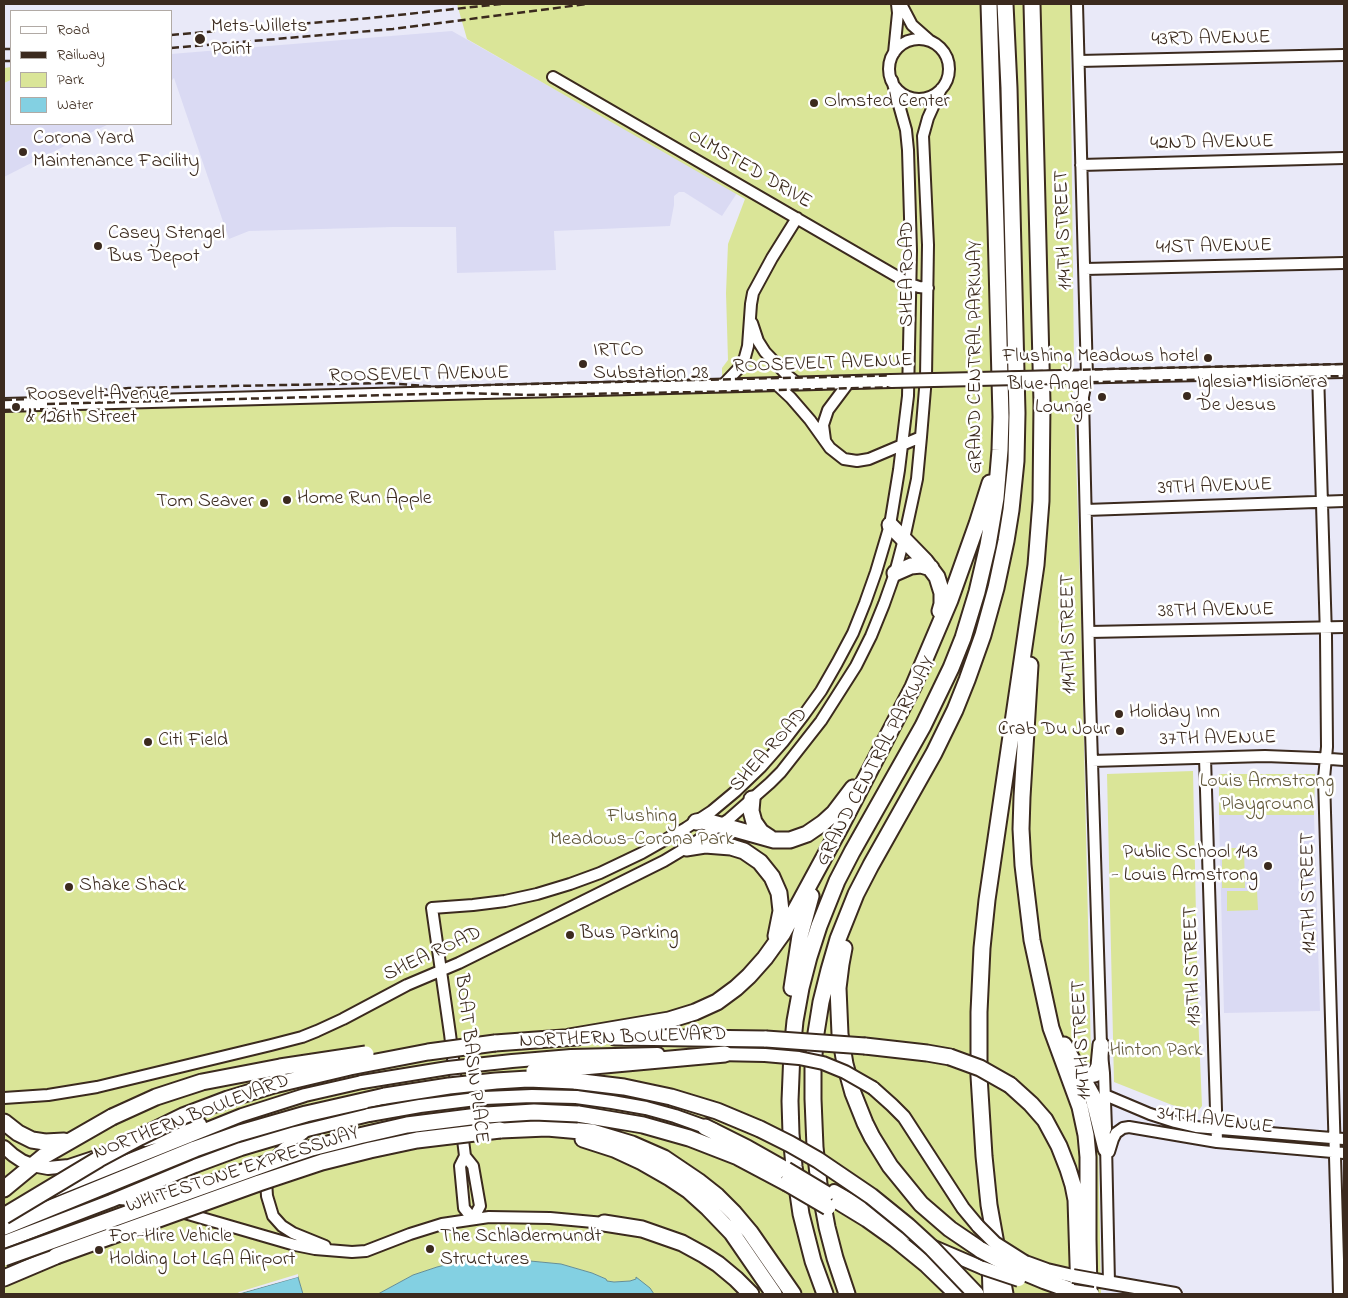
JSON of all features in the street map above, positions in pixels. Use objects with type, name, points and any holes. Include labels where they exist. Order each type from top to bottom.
[{"type":"highway","name":"GRAND CENTRAL PARKWAY","points":[[825,1294],[813,1261],[801,1214],[790,1118],[793,1036],[801,988],[811,949],[824,911],[841,874],[924,726],[945,683],[963,638],[977,592],[991,530],[998,482],[1000,418],[989,4]]},
{"type":"highway","name":"GRAND CENTRAL PARKWAY","points":[[847,1294],[830,1243],[819,1184],[813,1098],[818,1018],[833,955],[849,909],[870,865],[934,753],[961,695],[981,642],[992,604],[1009,526],[1016,462],[1017,413],[1009,88],[1005,4]]},
{"type":"highway","points":[[1032,4],[1042,485],[1021,829],[1031,933],[1046,1005],[1054,1038],[1085,1124],[1088,1157],[1088,1239]]},
{"type":"highway","points":[[569,1037],[674,1019],[713,1004],[732,992],[750,976],[783,933],[842,826],[923,665],[950,600],[985,501],[994,466],[1000,418]]},
{"type":"highway","points":[[890,525],[930,568],[939,582],[942,604],[923,665]]},
{"type":"highway","points":[[1005,1294],[989,1204],[981,1125],[978,1068],[979,996],[982,948],[993,853],[1038,549]]},
{"type":"highway","points":[[895,573],[911,566],[921,565],[930,568]]},
{"type":"highway","points":[[696,822],[721,825],[778,841],[794,839],[807,834],[834,813],[853,788],[893,726]]},
{"type":"highway","points":[[752,799],[751,811],[754,822],[764,834],[778,841]]},
{"type":"highway","points":[[790,1118],[786,1085],[786,1050],[799,942],[810,898],[842,826]]},
{"type":"highway","points":[[686,848],[711,845],[736,848],[756,859],[769,873],[779,893],[781,911],[774,940],[765,958]]},
{"type":"highway","points":[[870,865],[842,957],[838,1002],[840,1034],[845,1064],[853,1093],[872,1137],[900,1180],[934,1216],[957,1234],[981,1250],[1022,1271],[1045,1281],[1075,1287],[1076,1200],[1073,1184],[1059,1146],[1045,1120],[1010,1085]]},
{"type":"highway","points":[[1046,1005],[1062,1041],[1094,1096],[1106,1149]]},
{"type":"highway","points":[[4,1189],[49,1152],[112,1117],[172,1092],[202,1082],[234,1075],[361,1055],[569,1037],[651,1036],[766,1039],[865,1046],[950,1057],[986,1070],[1034,1103],[1049,1118],[1058,1129],[1069,1149],[1076,1165],[1083,1191],[1093,1290]]},
{"type":"highway","points":[[4,1216],[126,1144],[176,1120],[228,1099],[274,1084],[337,1070],[428,1052],[495,1043]]},
{"type":"highway","points":[[1076,1065],[1085,1074],[1095,1074],[1099,1066],[1101,1045]]},
{"type":"highway","points":[[4,1227],[240,1133],[314,1112],[463,1079],[725,1054]]},
{"type":"highway","points":[[572,1068],[624,1087],[671,1097],[717,1111],[760,1128],[818,1160],[871,1196],[908,1226],[976,1294]]},
{"type":"highway","points":[[1086,1082],[1096,1091],[1105,1095]]},
{"type":"highway","points":[[4,1258],[312,1148],[407,1125],[478,1115],[534,1112],[578,1114],[643,1124],[786,1172]]},
{"type":"highway","points":[[4,1122],[18,1133],[32,1140],[50,1142],[71,1140]]},
{"type":"highway","points":[[705,1126],[747,1148],[874,1224],[933,1270],[957,1294]]},
{"type":"highway","name":"WHITESTONE EXPRESSWAY","points":[[4,1276],[322,1162],[401,1143],[458,1134],[500,1130],[540,1132],[568,1136],[580,1134]]},
{"type":"highway","points":[[580,1134],[605,1135],[637,1146],[671,1162],[698,1180],[717,1196],[750,1232],[793,1294]]},
{"type":"highway","points":[[580,1134],[642,1162],[676,1182],[694,1196],[732,1234],[774,1294]]},
{"type":"highway","points":[[826,1196],[863,1228],[927,1276],[946,1294]]},
{"type":"highway","points":[[989,1204],[991,1294]]},
{"type":"highway","points":[[604,1223],[650,1232],[674,1240],[704,1254],[724,1268],[752,1294]]},
{"type":"main road","name":"ROOSEVELT AVENUE","points":[[4,405],[849,382],[1344,371]]},
{"type":"main road","name":"NORTHERN BOULEVARD","points":[[725,1054],[799,1058],[822,1063],[852,1075],[873,1088],[904,1118],[963,1208],[1022,1271]]},
{"type":"main road","name":"NORTHERN BOULEVARD","points":[[4,1209],[78,1182],[234,1118],[290,1099],[362,1082],[464,1066],[572,1068]]},
{"type":"main road","points":[[4,1242],[226,1154],[259,1143],[312,1128],[420,1106],[484,1098],[576,1097],[646,1108],[705,1126]]},
{"type":"main road","points":[[4,1147],[18,1159],[32,1165],[54,1168],[69,1166],[170,1133],[290,1099]]},
{"type":"main road","points":[[826,1196],[983,1268],[1022,1271]]},
{"type":"main road","points":[[1075,1287],[1093,1290],[1109,1288],[1175,1294]]},
{"type":"street","points":[[899,4],[912,25],[944,53],[948,65],[948,76],[941,89],[931,96],[913,98],[905,95],[892,80],[890,69],[894,53],[899,4]]},
{"type":"street","name":"114TH STREET","points":[[1077,4],[1085,269],[1087,377],[1083,397],[1092,761],[1101,1045],[1105,1095],[1109,1288]]},
{"type":"street","points":[[894,53],[903,44],[913,40],[923,39],[932,42]]},
{"type":"street","name":"43RD AVENUE","points":[[1079,61],[1344,55]]},
{"type":"street","name":"OLMSTED DRIVE","points":[[553,77],[910,284],[928,288]]},
{"type":"street","name":"SHEA ROAD","points":[[432,908],[505,901],[553,889],[600,873],[629,860],[696,822],[736,792],[761,767],[821,691],[841,655],[859,619],[890,525],[903,444],[908,396],[911,221],[908,141],[892,80]]},
{"type":"street","name":"SHEA ROAD","points":[[4,1098],[40,1096],[97,1087],[302,1037],[330,1026],[399,989],[441,971],[654,866],[721,825],[770,783],[821,721],[856,666],[884,604],[904,539],[917,479],[926,377],[928,288],[923,136],[928,118],[941,89]]},
{"type":"street","name":"42ND AVENUE","points":[[1081,165],[1344,158]]},
{"type":"street","points":[[722,386],[741,366],[745,357],[748,346],[752,298],[756,286],[797,218]]},
{"type":"street","name":"41ST AVENUE","points":[[1085,269],[1344,263]]},
{"type":"street","points":[[750,317],[758,341],[765,352],[798,384]]},
{"type":"street","name":"112TH STREET","points":[[1318,372],[1326,628],[1326,759],[1324,778],[1340,1153],[1339,1294]]},
{"type":"street","points":[[826,443],[823,426],[826,415],[830,405],[849,382]]},
{"type":"street","points":[[776,384],[810,420],[830,448],[844,459],[857,461],[870,459],[921,437]]},
{"type":"street","name":"39TH AVENUE","points":[[1086,510],[1344,501]]},
{"type":"street","name":"38TH AVENUE","points":[[1089,632],[1344,627]]},
{"type":"street","name":"37TH AVENUE","points":[[1092,761],[1281,756],[1344,760]]},
{"type":"street","name":"113TH STREET","points":[[1205,758],[1217,1142]]},
{"type":"street","name":"BOAT BASIN PLACE","points":[[432,908],[465,1156],[473,1166],[480,1206],[473,1219],[464,1208],[460,1166],[465,1156]]},
{"type":"street","name":"34TH AVENUE","points":[[1105,1095],[1164,1119],[1196,1126],[1339,1139]]},
{"type":"street","points":[[312,1128],[294,1140],[274,1158],[267,1175],[267,1196],[274,1216],[282,1226],[293,1233],[332,1250]]},
{"type":"street","name":"34TH AVENUE","points":[[1107,1164],[1116,1133],[1125,1128],[1217,1142],[1340,1153]]},
{"type":"street","points":[[111,1201],[125,1199],[148,1202],[287,1243],[309,1248],[352,1252],[366,1251],[442,1224],[489,1217],[564,1219],[604,1223]]},
{"type":"shaded area","points":[[452,31],[737,193],[722,216],[684,192],[679,192],[674,196],[670,226],[554,231],[556,270],[457,273],[456,227],[249,231],[229,239],[174,78],[172,80],[172,54]]},
{"type":"shaded area","name":"Corona Yard Maintenance Facility","points":[[10,80],[10,125],[107,125],[4,177],[4,83]]},
{"type":"shaded area","name":"Public School 143 - Louis Armstrong","points":[[1219,815],[1314,815],[1320,1011],[1224,1013]]},
{"type":"green space","name":"Flushing Meadows-Corona Park","points":[[457,4],[1070,4],[1073,394],[1081,613],[1092,1099],[1098,1136],[1101,1294],[640,1294],[636,1279],[630,1281],[606,1281],[606,1279],[592,1273],[561,1264],[489,1257],[461,1261],[413,1275],[378,1294],[303,1294],[298,1277],[239,1294],[4,1294],[4,405],[722,386],[722,368],[728,360],[726,293],[728,244],[745,199],[467,39]]},
{"type":"green space","points":[[10,67],[10,80],[4,83],[4,68]]},
{"type":"green space","name":"Hinton Park","points":[[1193,771],[1198,1013],[1202,1106],[1198,1111],[1172,1105],[1114,1082],[1107,774]]},
{"type":"green space","name":"Louis Armstrong Playground","points":[[1219,774],[1315,774],[1314,815],[1219,815]]},
{"type":"green space","points":[[1222,848],[1244,848],[1245,888],[1222,888]]},
{"type":"green space","points":[[1227,891],[1257,891],[1258,910],[1227,911]]},
{"type":"water","points":[[489,1257],[561,1264],[614,1282],[630,1281],[636,1279],[636,1277],[650,1288],[654,1294],[378,1294],[413,1275],[437,1267]]},
{"type":"water","points":[[298,1277],[303,1294],[239,1294]]},
{"type":"pier","points":[[298,1274],[298,1277],[237,1294],[239,1292]]},
{"type":"railway","points":[[172,35],[370,18],[501,4]]},
{"type":"railway","points":[[172,48],[393,29],[587,4]]},
{"type":"railway","points":[[4,49],[10,49]]},
{"type":"railway","points":[[4,61],[10,61]]},
{"type":"railway","points":[[4,400],[54,398],[101,390],[129,388],[388,383],[437,387],[1344,364]]},
{"type":"railway","points":[[47,404],[463,393],[527,395],[700,392],[1344,376]]},
{"type":"railway","points":[[4,410],[56,409]]},
{"type":"place","name":"Mets–Willets Point","points":[[200,39]]},
{"type":"place","name":"Olmsted Center","points":[[814,103]]},
{"type":"place","name":"Corona Yard Maintenance Facility","points":[[23,152]]},
{"type":"place","name":"Casey Stengel Bus Depot","points":[[98,246]]},
{"type":"place","name":"Flushing Meadows hotel","points":[[1208,358]]},
{"type":"place","name":"IRTCO Substation 28","points":[[583,364]]},
{"type":"place","name":"Iglesia Misionera De Jesus","points":[[1187,396]]},
{"type":"place","name":"Blue Angel Lounge","points":[[1102,397]]},
{"type":"place","name":"Roosevelt Avenue & 126th Street","points":[[16,407]]},
{"type":"place","name":"Home Run Apple","points":[[287,500]]},
{"type":"place","name":"Tom Seaver","points":[[264,503]]},
{"type":"place","name":"Holiday Inn","points":[[1119,714]]},
{"type":"place","name":"Crab Du Jour","points":[[1120,731]]},
{"type":"place","name":"Citi Field","points":[[148,742]]},
{"type":"place","name":"Public School 143 - Louis Armstrong","points":[[1268,866]]},
{"type":"place","name":"Shake Shack","points":[[69,887]]},
{"type":"place","name":"Bus Parking","points":[[570,935]]},
{"type":"place","name":"The Schladermundt Structures","points":[[430,1249]]},
{"type":"place","name":"For-Hire Vehicle Holding Lot LGA Airport","points":[[99,1250]]}]
